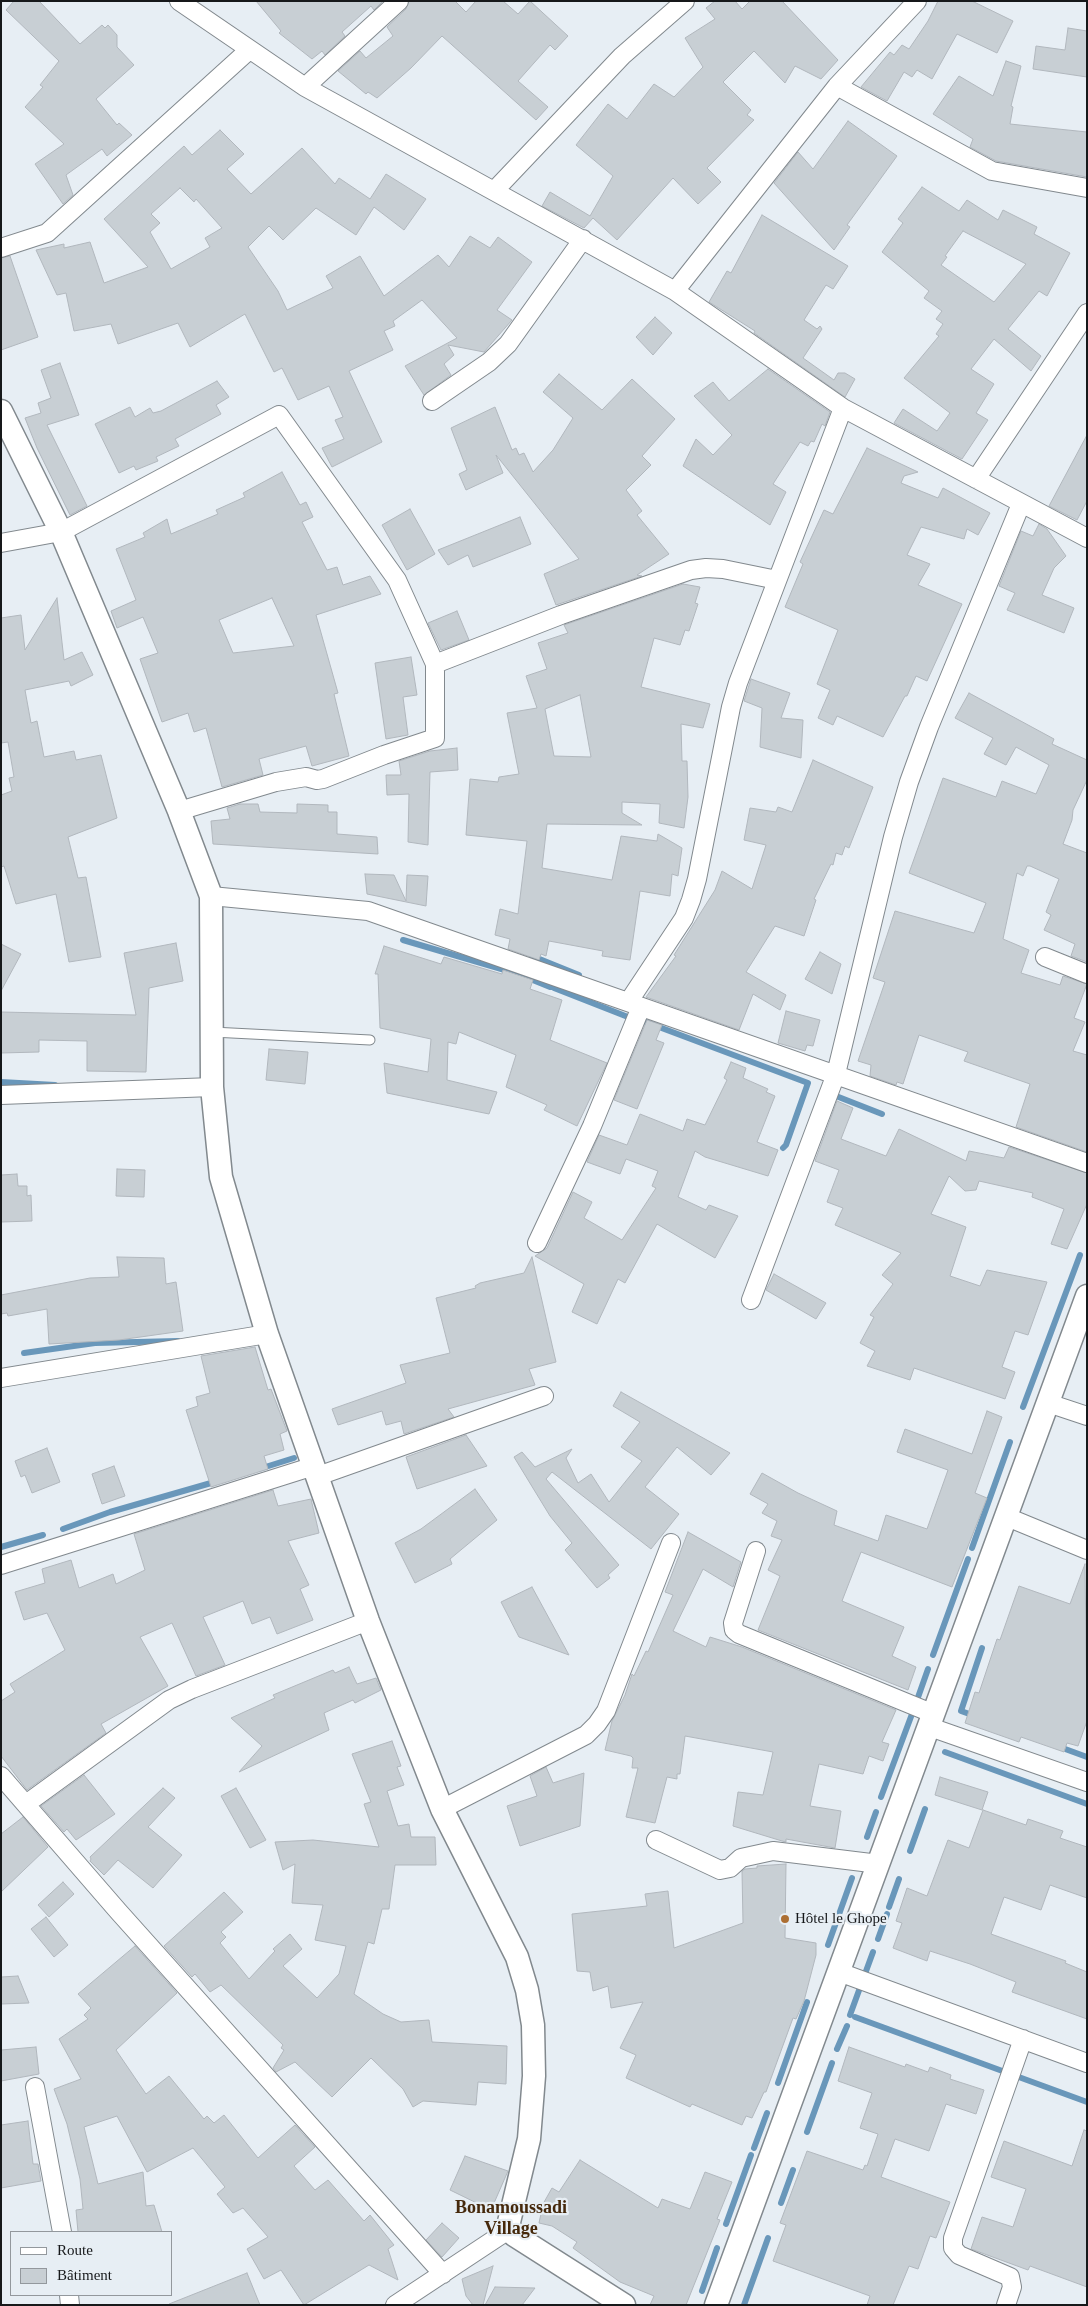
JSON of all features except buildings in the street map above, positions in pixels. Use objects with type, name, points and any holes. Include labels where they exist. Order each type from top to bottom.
[{"type":"street","points":[[179,1],[248,51],[305,87],[676,291],[843,408],[1087,538]]},
{"type":"street","points":[[305,87],[399,1]]},
{"type":"street","points":[[495,190],[622,56],[685,1]]},
{"type":"street","points":[[676,291],[837,86],[917,1]]},
{"type":"street","points":[[1,248],[47,233],[248,51]]},
{"type":"street","points":[[837,86],[992,171],[1087,188]]},
{"type":"street","points":[[432,401],[489,362],[508,344],[583,239]]},
{"type":"street","points":[[976,479],[1087,313]]},
{"type":"street","points":[[537,1243],[592,1126],[635,1004],[684,918],[691,900],[697,879],[731,707],[843,408]]},
{"type":"street","points":[[1,411],[61,532],[179,811],[211,896],[212,1087],[221,1176],[267,1334],[368,1622],[442,1808],[517,1957],[529,1999],[533,2025],[534,2076],[529,2139],[509,2222],[510,2229],[514,2235],[624,2305]]},
{"type":"street","points":[[1,543],[61,532],[279,415],[397,580],[435,664],[436,735],[432,740],[384,755],[317,780],[306,776],[276,782],[179,811]]},
{"type":"street","points":[[751,1300],[836,1074],[893,837],[909,782],[929,727],[1021,504]]},
{"type":"street","points":[[435,664],[561,615],[690,570],[706,568],[723,569],[777,580]]},
{"type":"street","points":[[211,896],[368,911],[1087,1163]]},
{"type":"street","points":[[1044,957],[1087,974]]},
{"type":"street","points":[[1,1095],[212,1087]]},
{"type":"street","points":[[716,2305],[1087,1296]]},
{"type":"street","points":[[1,1378],[267,1334]]},
{"type":"street","points":[[1,1565],[316,1471],[544,1396]]},
{"type":"street","points":[[1048,1404],[1087,1416]]},
{"type":"street","points":[[1007,1517],[1087,1550]]},
{"type":"street","points":[[442,1808],[586,1736],[597,1724],[606,1711],[670,1543]]},
{"type":"street","points":[[756,1551],[733,1623],[734,1630],[739,1634],[932,1721],[1087,1782]]},
{"type":"street","points":[[26,1804],[169,1700],[192,1689],[368,1622]]},
{"type":"street","points":[[1,1776],[118,1911],[443,2274]]},
{"type":"street","points":[[656,1840],[720,1870],[730,1868],[741,1858],[773,1851],[879,1864]]},
{"type":"street","points":[[839,1972],[1087,2062]]},
{"type":"street","points":[[1006,2305],[1012,2287],[1010,2277],[959,2255],[953,2248],[953,2238],[1023,2039]]},
{"type":"street","points":[[35,2087],[62,2231]]},
{"type":"street","points":[[395,2305],[510,2229]]},
{"type":"lane","points":[[212,1032],[370,1040]]},
{"type":"waterway","points":[[403,940],[515,973]]},
{"type":"waterway","points":[[532,956],[579,975]]},
{"type":"waterway","points":[[518,974],[550,987]]},
{"type":"waterway","points":[[554,988],[628,1017]]},
{"type":"waterway","points":[[639,1021],[808,1083],[786,1145],[783,1148]]},
{"type":"waterway","points":[[1,1082],[55,1085]]},
{"type":"waterway","points":[[836,1096],[882,1114]]},
{"type":"waterway","points":[[1023,1407],[1080,1255]]},
{"type":"waterway","points":[[24,1353],[95,1343],[178,1341]]},
{"type":"waterway","points":[[972,1548],[1010,1442]]},
{"type":"waterway","points":[[259,1469],[294,1458]]},
{"type":"waterway","points":[[63,1529],[110,1512],[218,1481]]},
{"type":"waterway","points":[[1,1547],[43,1535]]},
{"type":"waterway","points":[[933,1655],[968,1559]]},
{"type":"waterway","points":[[975,1716],[961,1711],[982,1648]]},
{"type":"waterway","points":[[916,1703],[928,1669]]},
{"type":"waterway","points":[[881,1797],[912,1714]]},
{"type":"waterway","points":[[1057,1746],[1087,1757]]},
{"type":"waterway","points":[[945,1752],[1087,1804]]},
{"type":"waterway","points":[[910,1851],[925,1809]]},
{"type":"waterway","points":[[867,1837],[876,1812]]},
{"type":"waterway","points":[[828,1945],[852,1878]]},
{"type":"waterway","points":[[889,1907],[899,1879]]},
{"type":"waterway","points":[[878,1939],[887,1914]]},
{"type":"waterway","points":[[850,2015],[873,1952]]},
{"type":"waterway","points":[[778,2083],[807,2002]]},
{"type":"waterway","points":[[855,2017],[1087,2102]]},
{"type":"waterway","points":[[837,2049],[847,2026]]},
{"type":"waterway","points":[[807,2132],[832,2063]]},
{"type":"waterway","points":[[754,2148],[767,2113]]},
{"type":"waterway","points":[[726,2224],[751,2155]]},
{"type":"waterway","points":[[781,2203],[793,2170]]},
{"type":"waterway","points":[[744,2305],[768,2238]]},
{"type":"waterway","points":[[702,2291],[717,2248]]},
{"type":"place","name":"Hôtel le Ghope","points":[[785,1919]]},
{"type":"district","name":"Bonamoussadi Village","points":[[511,2218]]}]
